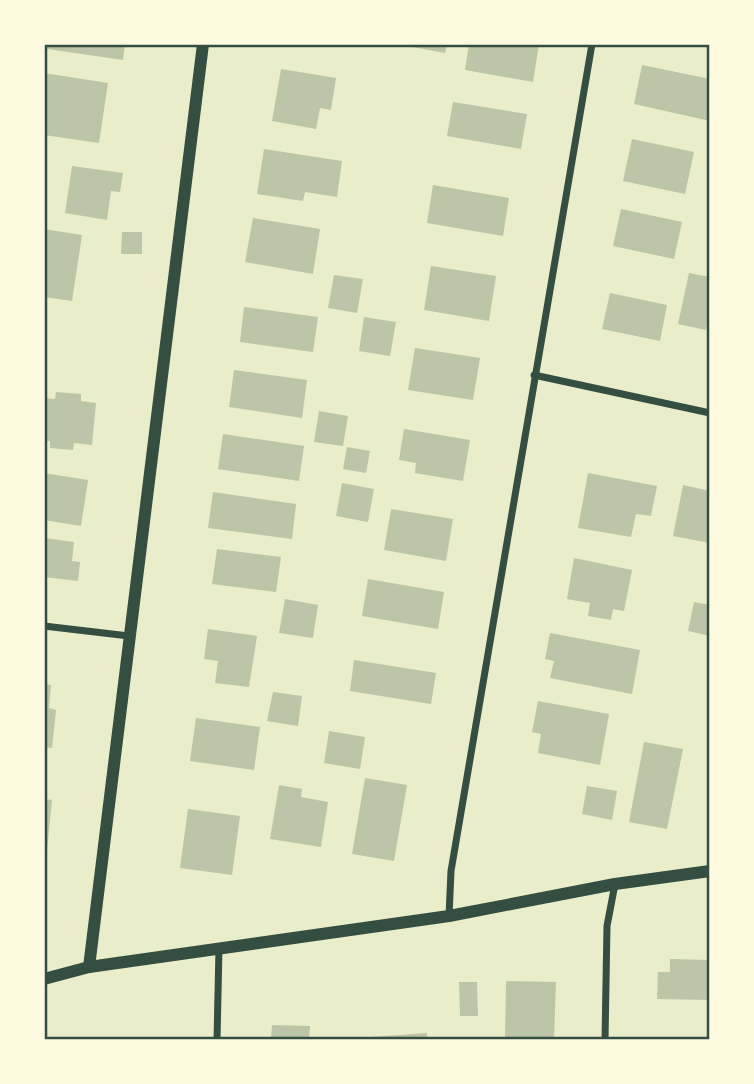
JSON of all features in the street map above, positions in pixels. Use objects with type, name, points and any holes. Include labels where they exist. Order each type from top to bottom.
[{"type":"street","points":[[89,967],[203,44]]},
{"type":"street","points":[[449,916],[451,871],[534,375],[593,44]]},
{"type":"street","points":[[534,375],[710,413]]},
{"type":"street","points":[[44,626],[129,635]]},
{"type":"street","points":[[44,979],[89,967],[449,916],[615,884],[710,872]]},
{"type":"street","points":[[605,1040],[607,926],[615,884]]},
{"type":"street","points":[[217,1040],[219,948]]},
{"type":"building","points":[[48,44],[125,44],[123,60],[47,49]]},
{"type":"building","points":[[447,44],[445,53],[407,46]]},
{"type":"building","points":[[469,44],[539,44],[533,82],[465,70]]},
{"type":"building","points":[[642,65],[710,79],[710,121],[634,104]]},
{"type":"building","points":[[281,69],[336,78],[331,110],[320,108],[316,129],[272,121]]},
{"type":"building","points":[[44,73],[108,83],[99,143],[44,135]]},
{"type":"building","points":[[453,102],[527,114],[521,149],[447,136]]},
{"type":"building","points":[[632,139],[694,152],[685,194],[623,181]]},
{"type":"building","points":[[264,149],[342,161],[337,197],[305,192],[303,201],[257,194]]},
{"type":"building","points":[[72,166],[123,173],[120,192],[111,191],[107,220],[65,213]]},
{"type":"building","points":[[433,185],[509,198],[503,236],[427,223]]},
{"type":"building","points":[[621,209],[682,222],[674,259],[613,246]]},
{"type":"building","points":[[253,218],[320,229],[313,274],[245,262]]},
{"type":"building","points":[[44,229],[82,235],[72,301],[44,297]]},
{"type":"building","points":[[122,232],[142,232],[142,254],[121,254]]},
{"type":"building","points":[[431,266],[496,276],[489,321],[424,310]]},
{"type":"building","points":[[689,273],[710,277],[710,309],[706,330],[678,324]]},
{"type":"building","points":[[334,275],[363,279],[357,313],[328,308]]},
{"type":"building","points":[[610,293],[667,305],[660,341],[602,329]]},
{"type":"building","points":[[244,307],[318,317],[313,352],[240,342]]},
{"type":"building","points":[[364,317],[396,322],[390,356],[359,351]]},
{"type":"building","points":[[415,348],[480,358],[473,400],[408,390]]},
{"type":"building","points":[[234,370],[307,380],[302,418],[229,407]]},
{"type":"building","points":[[56,392],[81,394],[81,401],[96,403],[92,445],[74,443],[73,450],[50,448],[50,441],[44,441],[44,398],[55,399]]},
{"type":"building","points":[[319,411],[348,416],[343,446],[314,442]]},
{"type":"building","points":[[404,429],[470,440],[463,481],[415,473],[416,463],[399,460]]},
{"type":"building","points":[[223,434],[304,446],[299,481],[218,469]]},
{"type":"building","points":[[347,447],[370,451],[366,473],[343,469]]},
{"type":"building","points":[[44,473],[88,480],[81,526],[44,520]]},
{"type":"building","points":[[588,473],[657,486],[651,516],[636,514],[631,537],[578,528]]},
{"type":"building","points":[[342,483],[374,489],[368,522],[336,516]]},
{"type":"building","points":[[683,485],[710,491],[710,543],[673,536]]},
{"type":"building","points":[[213,492],[296,504],[292,539],[208,528]]},
{"type":"building","points":[[391,509],[453,519],[446,561],[384,550]]},
{"type":"building","points":[[44,538],[74,542],[72,561],[80,562],[78,581],[44,577]]},
{"type":"building","points":[[217,549],[281,557],[276,592],[212,584]]},
{"type":"building","points":[[574,558],[632,570],[624,611],[613,609],[611,620],[588,616],[590,603],[567,599]]},
{"type":"building","points":[[368,579],[444,592],[438,629],[362,616]]},
{"type":"building","points":[[285,599],[318,605],[313,638],[279,633]]},
{"type":"building","points":[[694,602],[710,605],[710,636],[688,631]]},
{"type":"building","points":[[208,629],[257,636],[249,687],[215,683],[218,661],[204,659]]},
{"type":"building","points":[[550,633],[640,650],[632,694],[550,678],[554,661],[545,659]]},
{"type":"building","points":[[354,660],[436,673],[431,704],[350,691]]},
{"type":"building","points":[[44,684],[51,685],[49,708],[56,710],[52,748],[44,747]]},
{"type":"building","points":[[273,692],[302,696],[298,726],[267,721]]},
{"type":"building","points":[[538,701],[609,714],[600,765],[538,753],[541,734],[532,732]]},
{"type":"building","points":[[196,718],[260,727],[254,770],[190,761]]},
{"type":"building","points":[[329,731],[365,737],[360,769],[324,763]]},
{"type":"building","points":[[644,742],[683,749],[667,829],[629,822]]},
{"type":"building","points":[[365,778],[407,785],[394,861],[352,854]]},
{"type":"building","points":[[279,785],[302,789],[301,797],[328,802],[321,847],[270,839]]},
{"type":"building","points":[[587,786],[617,791],[612,820],[582,814]]},
{"type":"building","points":[[44,799],[52,800],[46,861],[44,861]]},
{"type":"building","points":[[188,809],[240,816],[232,875],[180,868]]},
{"type":"building","points":[[670,959],[710,960],[710,1000],[657,999],[658,972],[670,972]]},
{"type":"building","points":[[506,981],[556,982],[554,1040],[505,1039]]},
{"type":"building","points":[[459,982],[477,982],[478,1016],[460,1016]]},
{"type":"building","points":[[272,1025],[310,1026],[309,1040],[271,1040]]},
{"type":"building","points":[[427,1033],[427,1040],[356,1040],[356,1038]]}]
